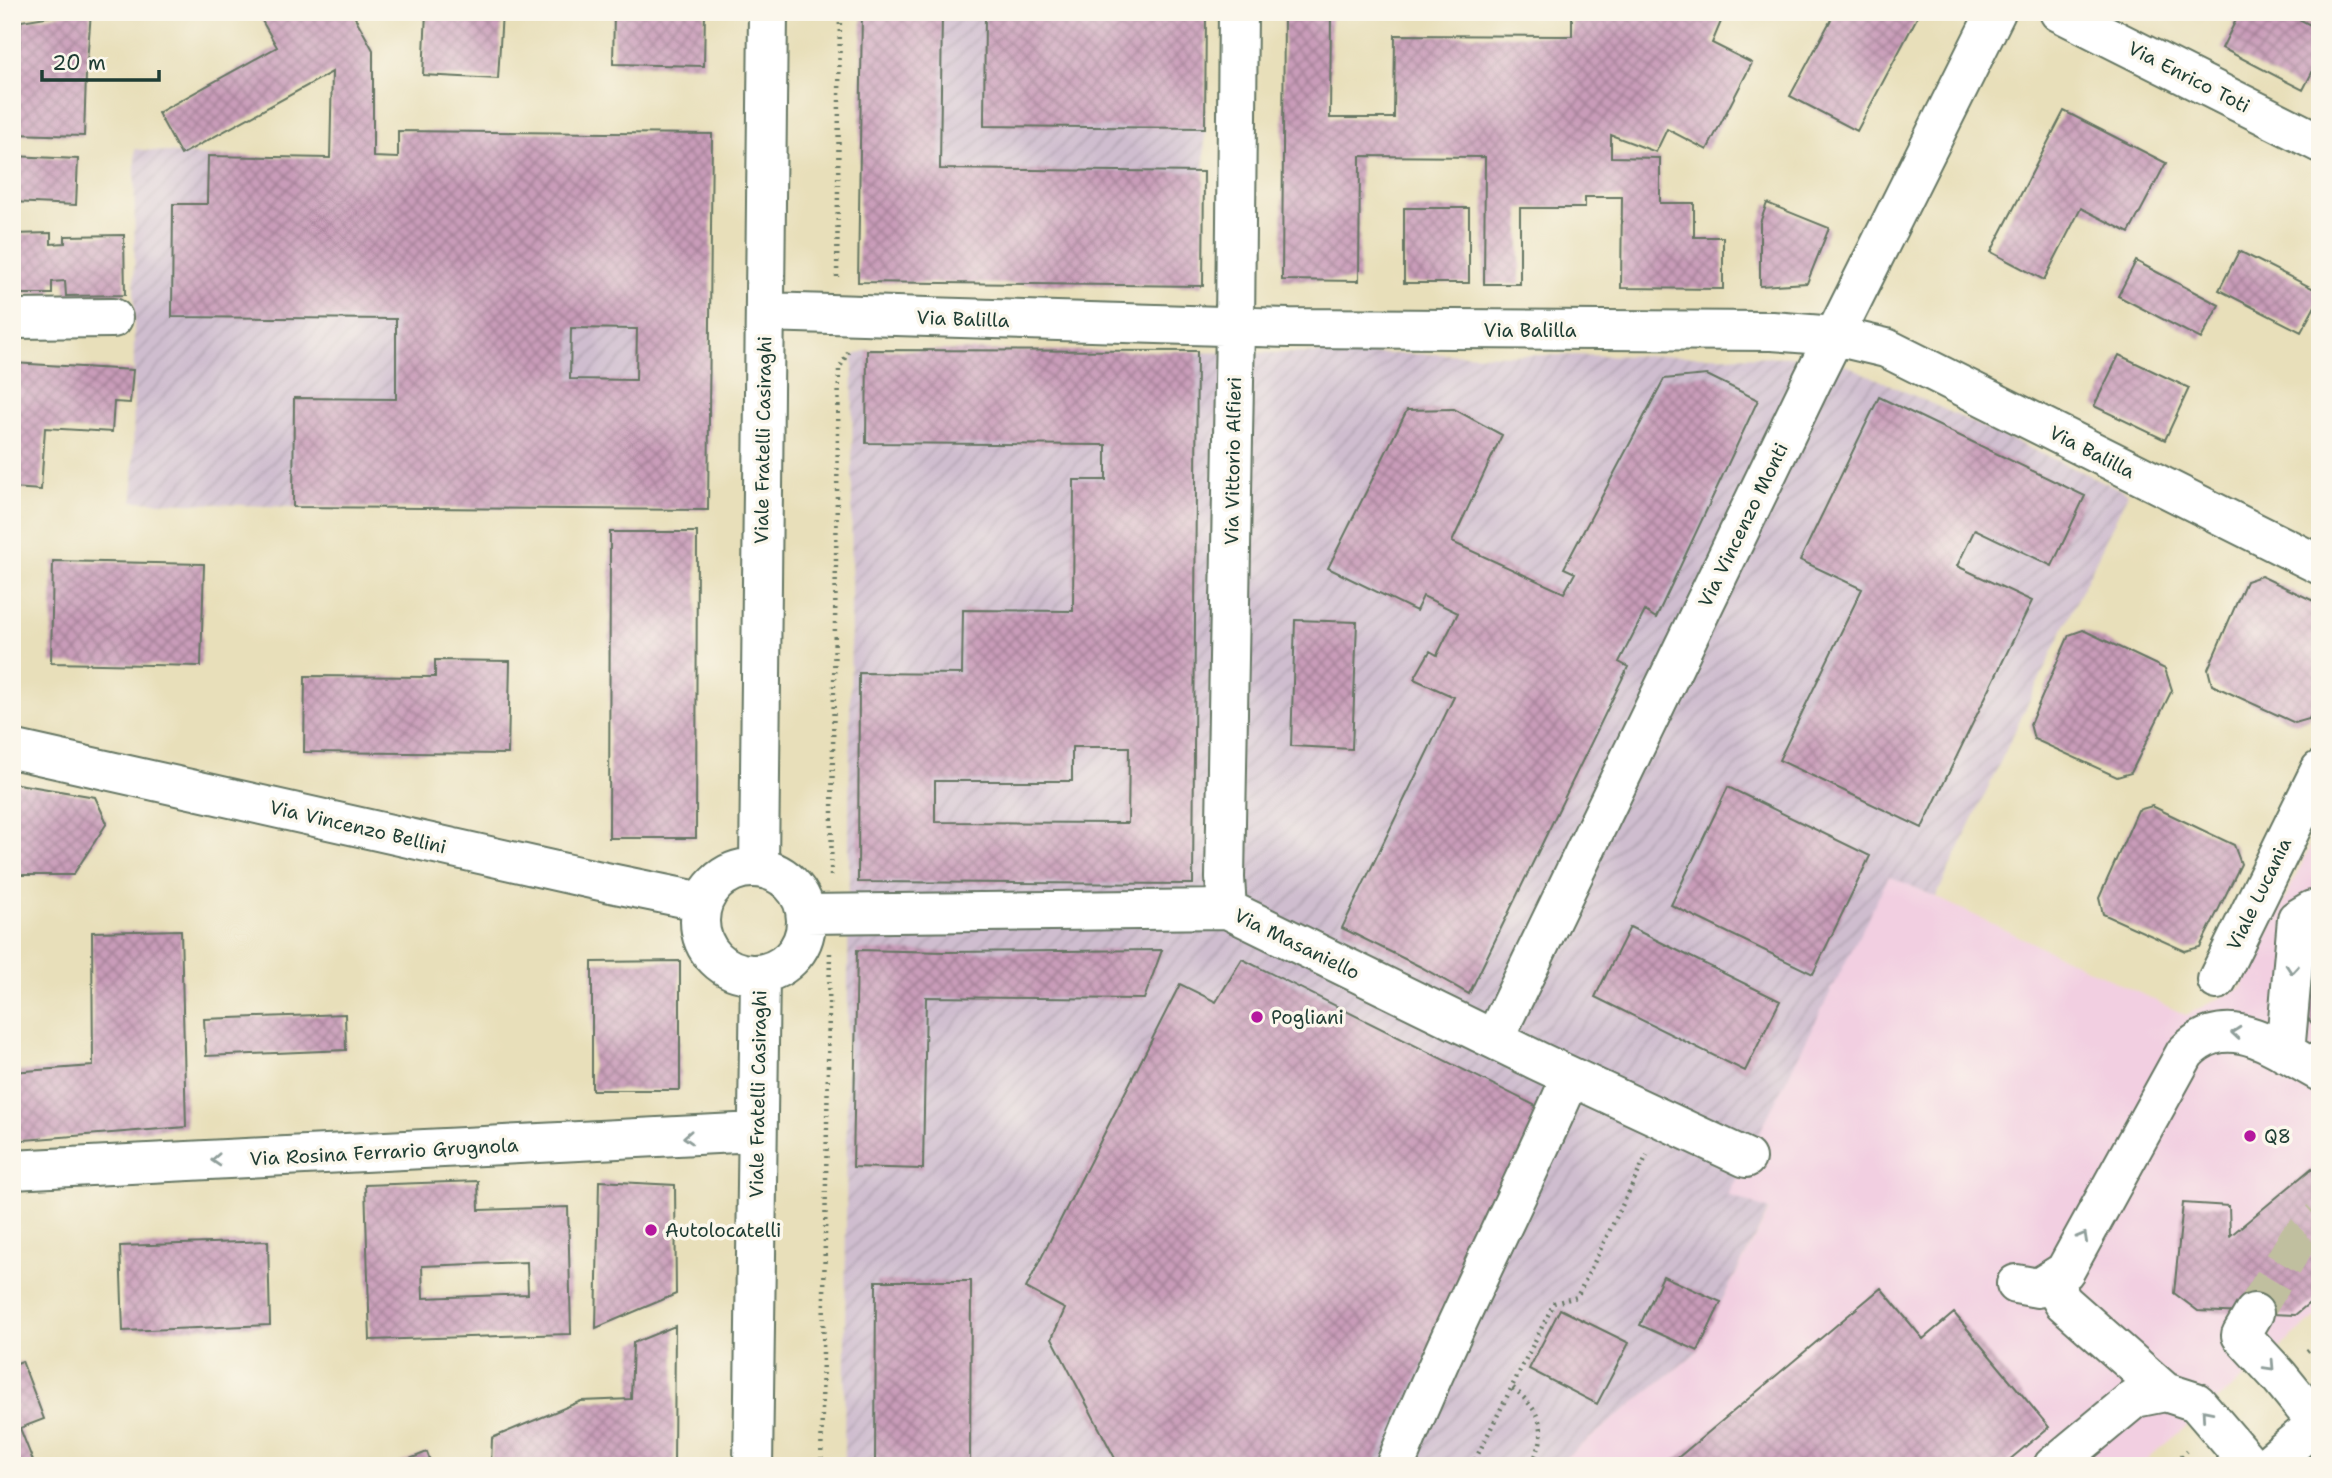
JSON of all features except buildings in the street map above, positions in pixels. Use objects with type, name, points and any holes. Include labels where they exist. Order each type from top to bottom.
[{"type":"main road","name":"Viale Fratelli Casiraghi","points":[[759,868],[768,12]]},
{"type":"main road","name":"Via Vittorio Alfieri","points":[[1227,909],[1238,12]]},
{"type":"main road","name":"Via Vincenzo Monti","points":[[1494,1040],[1835,336],[1996,12]]},
{"type":"main road","name":"Via Enrico Toti","points":[[2059,12],[2320,143]]},
{"type":"main road","name":"Via Balilla","points":[[765,312],[1235,327],[1772,331],[1835,336],[1897,353],[2320,565]]},
{"type":"main road","points":[[12,319],[113,317]]},
{"type":"main road","name":"Via Vincenzo Bellini","points":[[12,750],[703,902]]},
{"type":"main road","name":"Viale Lucania","points":[[2217,980],[2320,770]]},
{"type":"main road","points":[[759,868],[775,872],[789,882],[818,914],[806,928],[802,944],[792,958],[777,969],[760,974],[741,973],[724,966],[711,954],[702,937],[700,919],[703,902],[713,886],[726,875],[742,869],[759,868]]},
{"type":"main road","name":"Via Masaniello","points":[[818,914],[1227,909],[1571,1077],[1746,1158]]},
{"type":"main road","points":[[2285,1053],[2297,919],[2312,910]]},
{"type":"main road","name":"Viale Fratelli Casiraghi","points":[[753,1466],[760,974]]},
{"type":"main road","points":[[2251,1466],[2196,1402],[2165,1392],[2063,1302],[2034,1282],[2065,1270],[2185,1053],[2198,1039],[2220,1032],[2252,1035],[2320,1072]]},
{"type":"main road","points":[[1395,1466],[1416,1414],[1531,1171],[1571,1077]]},
{"type":"main road","name":"Via Rosina Ferrario Grugnola","points":[[12,1170],[756,1132]]},
{"type":"main road","points":[[2255,1313],[2241,1335],[2318,1422],[2266,1466]]},
{"type":"main road","points":[[2053,1466],[2135,1398],[2165,1392]]},
{"type":"path","points":[[821,1466],[818,914],[839,369],[850,347],[849,295],[837,278],[840,12]]},
{"type":"path","points":[[1472,1466],[1554,1303],[1577,1297],[1665,1120]]},
{"type":"path","points":[[1513,1388],[1532,1406],[1540,1423],[1539,1447],[1528,1466]]},
{"type":"shaded area","points":[[862,12],[1206,12],[1203,286],[858,282]]},
{"type":"shaded area","points":[[398,131],[712,134],[708,510],[293,507],[133,501],[135,149],[208,156],[397,158]]},
{"type":"shaded area","points":[[867,350],[1829,357],[2128,493],[1936,897],[1889,876],[1728,1195],[1769,1210],[1698,1351],[1555,1466],[844,1466],[853,356]]},
{"type":"shaded area","points":[[2320,826],[2320,1314],[2139,1466],[1555,1466],[1698,1351],[1769,1211],[1727,1195],[1889,875],[2186,1015],[2242,987]]},
{"type":"tunnel","points":[[2254,1313],[2298,1239],[2320,1219]]},
{"type":"place","name":"Pogliani","points":[[1257,1017]]},
{"type":"place","name":"Q8","points":[[2250,1136]]},
{"type":"place","name":"Autolocatelli","points":[[651,1230]]}]
